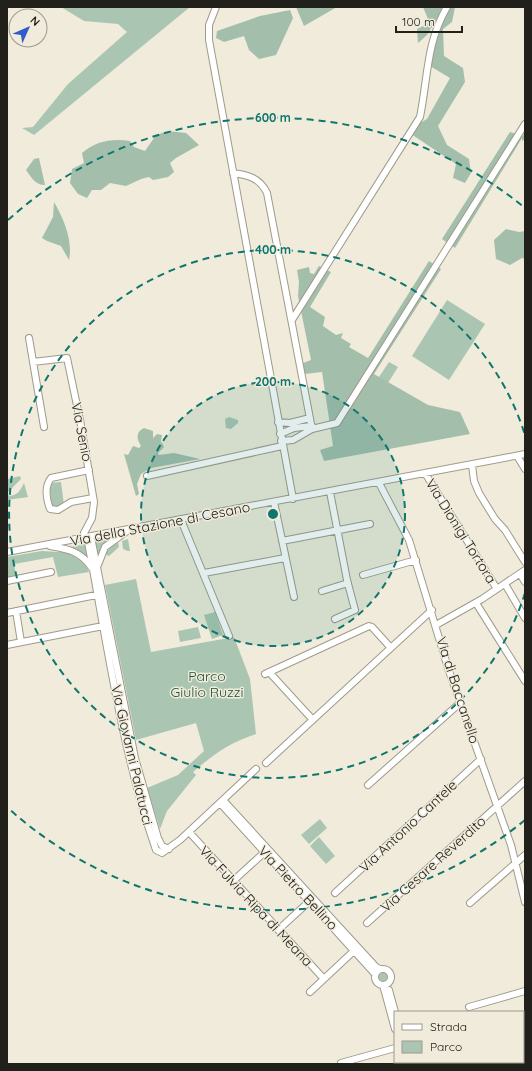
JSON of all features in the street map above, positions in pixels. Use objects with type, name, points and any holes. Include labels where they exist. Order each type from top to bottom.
[{"type":"street","points":[[216,7],[209,25],[208,40],[293,499]]},
{"type":"street","points":[[292,320],[420,117],[426,89],[428,59],[438,22],[447,7]]},
{"type":"street","points":[[280,434],[294,428],[312,428],[337,423],[525,124]]},
{"type":"street","points":[[233,173],[255,178],[262,184],[267,193],[312,428]]},
{"type":"street","points":[[29,338],[44,427]]},
{"type":"street","name":"Via Senio","points":[[33,362],[67,358],[93,498],[94,512],[91,522],[84,533],[87,537]]},
{"type":"street","points":[[278,422],[290,423],[310,418]]},
{"type":"street","points":[[147,476],[282,444],[293,440],[312,428]]},
{"type":"street","name":"Via della Stazione di Cesano","points":[[7,552],[379,483],[525,454]]},
{"type":"street","points":[[517,456],[525,469]]},
{"type":"street","points":[[472,464],[474,481],[479,493],[495,520],[505,530],[525,562]]},
{"type":"street","points":[[89,470],[51,478],[46,487],[48,504],[50,509],[58,510],[72,502],[93,498]]},
{"type":"street","name":"Via Dionigi Tortora","points":[[425,474],[497,589]]},
{"type":"street","name":"Via di Baccanello","points":[[379,483],[406,531],[460,703],[498,805],[516,862],[525,902]]},
{"type":"street","points":[[330,492],[355,611],[335,619]]},
{"type":"street","points":[[274,502],[294,597]]},
{"type":"street","points":[[181,520],[229,636]]},
{"type":"street","points":[[282,541],[370,524]]},
{"type":"street","points":[[44,545],[76,552],[95,568],[105,547],[130,529]]},
{"type":"street","name":"Via Giovanni Palatucci","points":[[87,537],[137,765],[158,838],[162,846],[169,849],[189,832]]},
{"type":"street","points":[[204,573],[285,558]]},
{"type":"street","points":[[363,575],[416,560]]},
{"type":"street","points":[[7,581],[51,572]]},
{"type":"street","points":[[436,625],[476,602],[522,572],[525,582]]},
{"type":"street","points":[[322,591],[348,583]]},
{"type":"street","points":[[505,584],[525,618]]},
{"type":"street","points":[[7,613],[100,594]]},
{"type":"street","points":[[476,602],[525,681]]},
{"type":"street","points":[[266,763],[432,610]]},
{"type":"street","points":[[16,611],[21,642]]},
{"type":"street","points":[[7,645],[106,625]]},
{"type":"street","points":[[312,720],[267,673],[369,626],[372,627],[391,648]]},
{"type":"street","points":[[368,785],[460,703]]},
{"type":"street","name":"Via Antonio Cantele","points":[[335,893],[481,759]]},
{"type":"street","points":[[189,832],[256,769]]},
{"type":"street","name":"Via Cesare Reverdito","points":[[368,923],[525,781]]},
{"type":"street","name":"Via Pietro Bellino","points":[[221,801],[356,949],[375,974]]},
{"type":"street","name":"Via Fulvia Ripa di Meana","points":[[189,832],[324,979]]},
{"type":"street","points":[[233,881],[267,851]]},
{"type":"street","points":[[470,903],[525,855]]},
{"type":"street","points":[[278,930],[311,900]]},
{"type":"street","points":[[310,992],[356,949]]},
{"type":"street","name":"Via Pietro Bellino","points":[[356,949],[380,969]]},
{"type":"street","points":[[385,985],[391,979],[391,974],[388,970],[380,969],[375,974],[377,982],[385,985],[395,1011]]},
{"type":"street","points":[[385,985],[394,1025]]},
{"type":"street","points":[[469,1007],[525,992]]},
{"type":"street","points":[[341,1063],[361,1061],[394,1048]]},
{"type":"green space","points":[[61,7],[190,7],[34,135],[22,128],[33,127],[68,84],[127,32],[118,24],[84,21]]},
{"type":"green space","points":[[296,7],[337,7],[304,26]]},
{"type":"green space","points":[[423,7],[444,7],[427,35],[418,43],[417,29],[425,25],[428,19]]},
{"type":"green space","points":[[451,7],[455,7],[452,22],[443,29],[444,56],[463,68],[465,82],[438,126],[447,145],[469,159],[471,173],[465,183],[453,178],[456,164],[411,134],[420,123],[427,119],[450,78],[430,66],[430,51],[435,35]]},
{"type":"green space","points":[[290,10],[293,18],[276,55],[259,59],[249,50],[244,36],[224,42],[216,38],[217,31],[260,16]]},
{"type":"green space","points":[[525,130],[525,139],[522,141],[522,138],[455,248],[442,239],[510,132],[523,136]]},
{"type":"green space","points":[[168,131],[186,133],[199,145],[170,163],[174,172],[168,177],[153,180],[149,177],[126,186],[110,183],[101,190],[92,190],[87,198],[78,194],[70,183],[72,169],[84,163],[82,153],[98,143],[111,140],[130,141],[134,147],[145,151],[156,135]]},
{"type":"green space","points":[[39,158],[45,185],[36,182],[26,170],[34,159]]},
{"type":"green space","points":[[54,202],[67,230],[70,245],[69,260],[61,246],[42,238],[53,217]]},
{"type":"green space","points":[[506,229],[519,232],[525,231],[525,259],[522,258],[510,265],[496,259],[494,240]]},
{"type":"green space","points":[[429,261],[441,269],[374,374],[428,405],[460,412],[470,434],[324,461],[320,450],[333,446],[322,372],[305,374],[303,363],[311,360],[298,296],[299,282],[297,270],[309,267],[310,273],[314,274],[319,266],[331,272],[310,307],[325,317],[323,326],[336,335],[343,333],[341,338],[351,344],[349,347],[368,358]]},
{"type":"green space","points":[[447,300],[485,324],[449,380],[412,356]]},
{"type":"green space","points":[[389,362],[398,367],[388,383],[379,377]]},
{"type":"green space","points":[[229,417],[238,420],[238,423],[231,429],[226,428],[225,419]]},
{"type":"green space","points":[[144,428],[153,431],[153,438],[157,434],[162,435],[161,441],[164,447],[158,453],[159,455],[174,453],[200,459],[151,468],[141,474],[137,484],[139,494],[136,496],[124,454],[128,455],[133,446],[139,448],[141,446],[138,440],[138,433]]},
{"type":"green space","points":[[20,476],[21,479],[7,493],[7,479]]},
{"type":"green space","points":[[61,482],[64,505],[52,507],[49,483]]},
{"type":"green space","points":[[24,483],[28,497],[7,500],[7,493],[9,496],[17,494]]},
{"type":"green space","points":[[128,539],[130,551],[123,549],[122,541]]},
{"type":"green space","points":[[109,540],[102,547],[97,557],[94,542]]},
{"type":"green space","points":[[118,542],[119,547],[109,556],[105,554],[111,546]]},
{"type":"green space","points":[[85,544],[88,558],[71,547]]},
{"type":"green space","points":[[42,551],[64,552],[76,556],[81,559],[89,572],[58,577],[53,557],[14,564],[16,576],[7,578],[7,557]]},
{"type":"green space","name":"Parco Giulio Ruzzi","points":[[136,579],[151,652],[234,637],[250,679],[256,734],[238,741],[222,750],[193,772],[196,775],[167,811],[160,829],[147,788],[178,775],[204,751],[196,723],[136,740],[105,585]]},
{"type":"green space","points":[[215,612],[223,635],[212,639],[204,615]]},
{"type":"green space","points":[[198,627],[201,638],[180,642],[178,631]]},
{"type":"green space","points":[[320,819],[327,828],[309,844],[301,835]]},
{"type":"green space","points":[[319,837],[335,856],[326,864],[310,846]]},
{"type":"green space","points":[[383,971],[387,973],[389,977],[387,981],[383,983],[379,981],[377,977],[379,973]]}]
